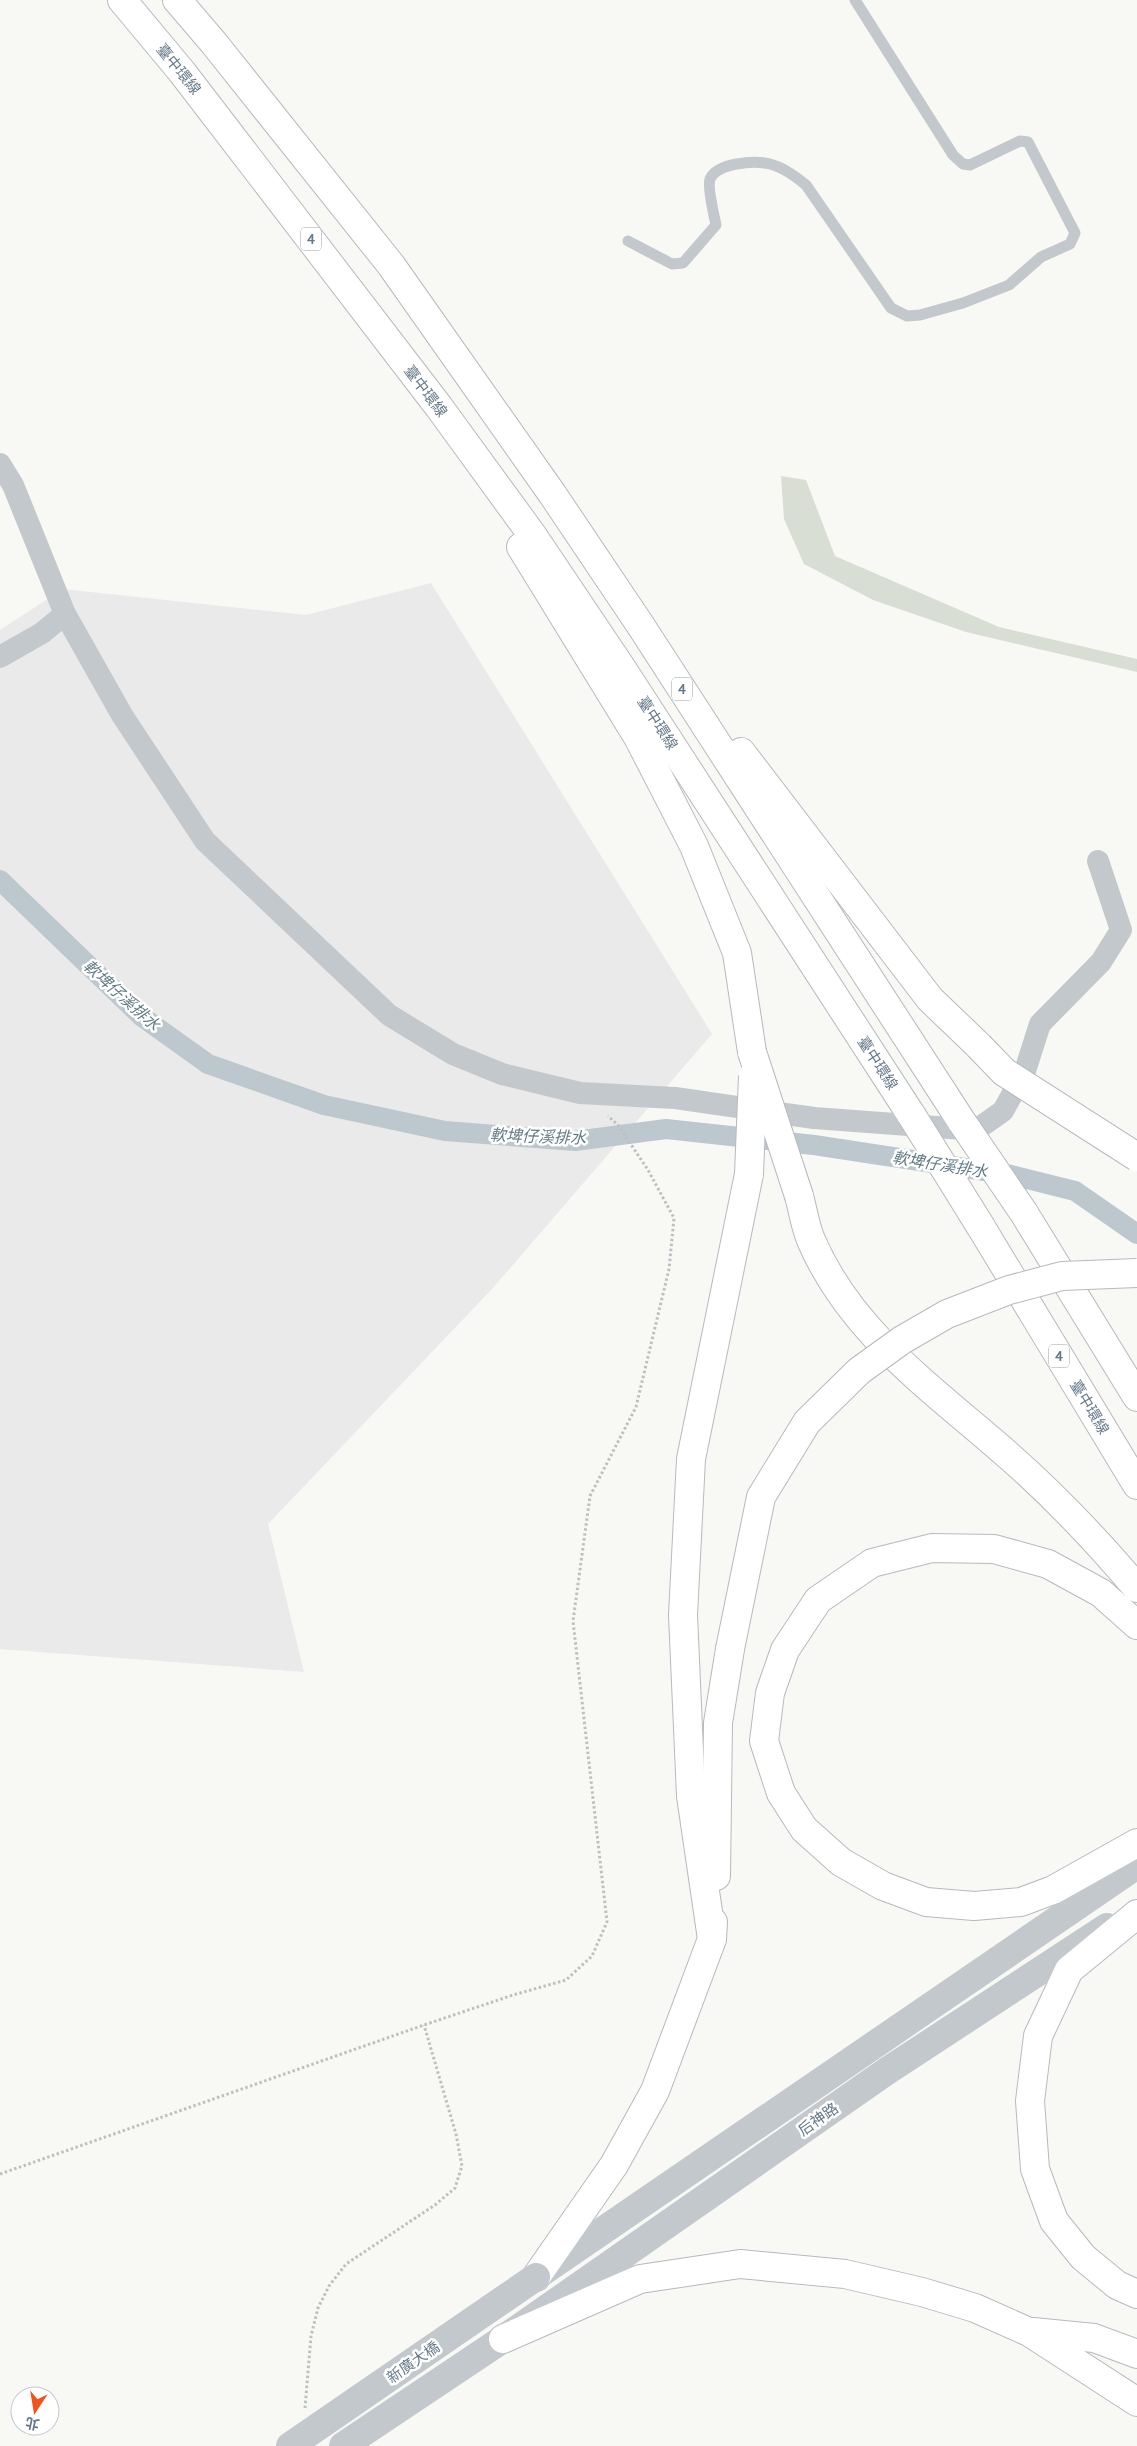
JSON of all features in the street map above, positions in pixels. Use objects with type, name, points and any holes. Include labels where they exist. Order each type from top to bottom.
[{"type":"highway","name":"臺中環線","points":[[122,0],[182,72],[439,407],[533,536],[610,650],[912,1116],[1137,1485]]},
{"type":"highway","name":"4","points":[[177,0],[213,42],[391,264],[553,495],[641,626],[962,1122],[1024,1213],[1137,1397]]},
{"type":"highway","points":[[439,407],[554,604],[639,739],[694,846],[737,953],[752,1052],[754,1092],[749,1174],[691,1458],[683,1615],[691,1796],[712,1939]]},
{"type":"highway","points":[[641,626],[776,796],[930,999],[1004,1072],[1137,1157]]},
{"type":"highway","points":[[752,1052],[811,1239],[834,1283],[863,1324],[918,1380],[994,1443],[1046,1490],[1096,1539],[1137,1588]]},
{"type":"highway","points":[[536,2277],[614,2164],[655,2091],[712,1939],[717,1860],[718,1723],[730,1649],[761,1497],[807,1422],[859,1372],[902,1340],[947,1314],[1009,1290],[1062,1276],[1137,1273]]},
{"type":"highway","points":[[1137,1625],[1101,1593],[1048,1564],[994,1549],[932,1548],[872,1564],[818,1600],[785,1650],[770,1693],[764,1741],[781,1793],[804,1829],[841,1862],[883,1886],[926,1902],[974,1906],[1021,1902],[1053,1890],[1137,1843]]},
{"type":"highway","points":[[1137,1914],[1069,1970],[1038,2036],[1030,2101],[1035,2168],[1054,2220],[1083,2257],[1116,2285],[1137,2294]]},
{"type":"highway","points":[[503,2339],[640,2279],[740,2264],[845,2274],[922,2292],[975,2308],[1029,2332],[1137,2402]]},
{"type":"highway","points":[[1029,2332],[1094,2338],[1137,2354]]},
{"type":"street","points":[[0,464],[13,486],[65,614],[122,715],[205,841],[389,1015],[453,1054],[502,1074],[580,1093],[675,1098],[814,1118],[976,1130],[1003,1111],[1025,1071],[1040,1024],[1101,962],[1121,930],[1098,861]]},
{"type":"street","points":[[0,657],[42,633],[65,614]]},
{"type":"street","name":"后神路","points":[[536,2277],[1137,1865]]},
{"type":"street","name":"后神路","points":[[503,2339],[887,2071],[1137,1906]]},
{"type":"street","name":"新廣大橋","points":[[290,2446],[536,2277]]},
{"type":"street","name":"新廣大橋","points":[[343,2446],[503,2339]]},
{"type":"lane","points":[[628,241],[672,264],[683,263],[716,225],[709,181],[714,173],[726,165],[768,163],[788,172],[806,185],[891,308],[907,316],[920,316],[1009,285],[1041,257],[1070,244],[1075,233],[1028,142],[1020,141],[970,165],[963,164],[953,155],[854,0]]},
{"type":"path","points":[[0,2174],[514,1995],[566,1980],[592,1956],[607,1922],[573,1621],[590,1496],[636,1407],[669,1269],[674,1218],[648,1170],[618,1125],[580,1093]]},
{"type":"path","points":[[305,2412],[311,2336],[318,2308],[329,2286],[346,2264],[435,2205],[455,2188],[462,2166],[456,2134],[424,2026]]},
{"type":"shaded area","points":[[781,476],[806,480],[835,556],[999,627],[1137,659],[1137,672],[966,632],[873,600],[804,564],[784,519]]},
{"type":"shaded area","points":[[431,583],[712,1034],[492,1289],[268,1524],[304,1672],[0,1649],[0,630],[63,589],[306,615]]},
{"type":"waterway","name":"軟埤仔溪排水","points":[[0,880],[141,1016],[208,1064],[324,1105],[445,1131],[575,1141],[666,1129],[814,1145],[1011,1175],[1075,1191],[1137,1234]]}]
